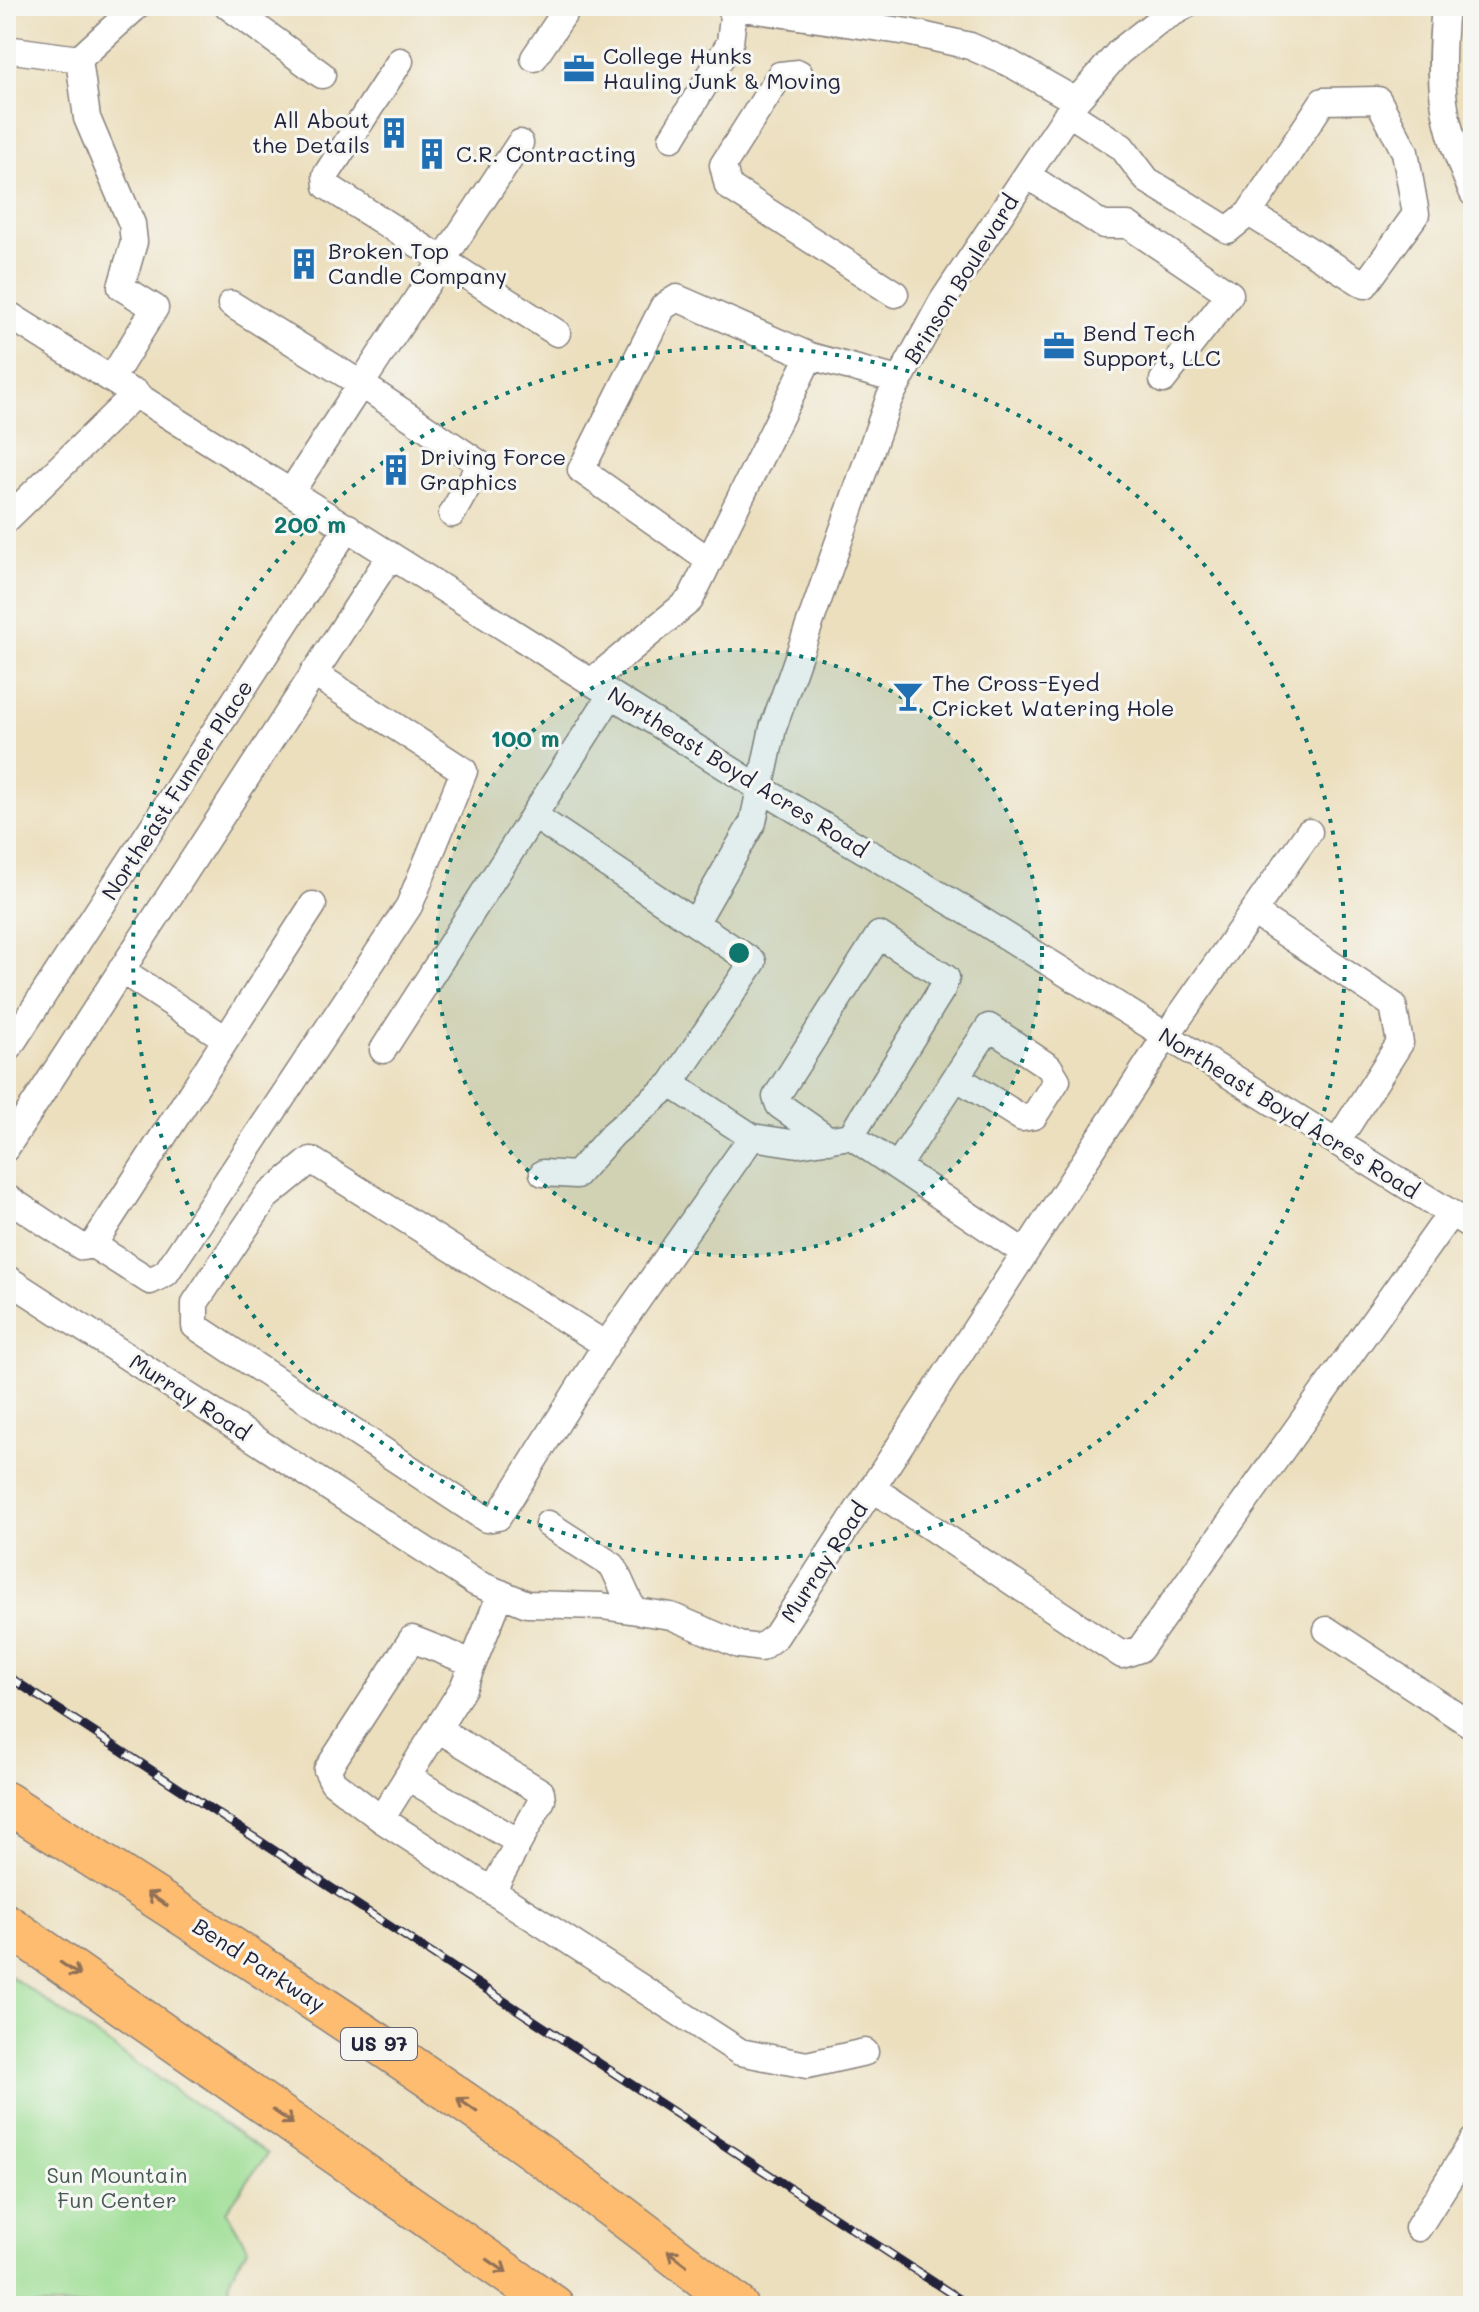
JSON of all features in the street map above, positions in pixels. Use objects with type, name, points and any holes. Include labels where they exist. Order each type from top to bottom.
[{"type":"highway","name":"Bend Parkway","points":[[6,1802],[381,2045],[535,2152],[731,2298]]},
{"type":"highway","points":[[6,1924],[554,2306]]},
{"type":"street","points":[[79,59],[137,6]]},
{"type":"street","points":[[228,6],[322,75]]},
{"type":"street","points":[[534,58],[569,6]]},
{"type":"street","points":[[672,138],[730,43],[732,6],[908,32],[970,46],[1011,64],[1122,147],[1147,180],[1228,230],[1249,213],[1323,101],[1378,100],[1405,152],[1416,214],[1365,285],[1249,213]]},
{"type":"street","name":"Brinson Boulevard","points":[[695,923],[753,822],[758,787],[778,713],[898,380],[942,302],[1072,107],[1119,52],[1157,22],[1185,6]]},
{"type":"street","points":[[1445,6],[1439,69],[1443,112],[1454,151],[1473,193]]},
{"type":"street","points":[[6,49],[79,59]]},
{"type":"street","points":[[79,59],[87,118],[132,224],[134,242],[121,287],[155,308],[112,378]]},
{"type":"street","points":[[400,61],[326,175],[327,186],[557,333]]},
{"type":"street","points":[[799,73],[780,75],[723,165],[728,186],[895,294]]},
{"type":"street","points":[[291,492],[520,143]]},
{"type":"street","points":[[1027,175],[1103,225],[1128,225],[1230,294],[1163,380]]},
{"type":"street","points":[[710,561],[581,470],[663,307],[677,298],[810,356],[898,380]]},
{"type":"street","points":[[231,304],[361,384],[480,464],[452,514]]},
{"type":"street","name":"Northeast Boyd Acres Road","points":[[6,313],[758,787],[1462,1220]]},
{"type":"street","points":[[383,1050],[536,817],[601,688],[690,600],[810,356]]},
{"type":"street","points":[[9,513],[136,393]]},
{"type":"street","name":"Northeast Funner Place","points":[[6,1052],[348,527]]},
{"type":"street","points":[[6,1148],[390,556]]},
{"type":"street","points":[[6,1197],[82,1247],[93,1245],[150,1281],[166,1273],[409,906],[437,845],[464,771],[313,673]]},
{"type":"street","points":[[536,817],[753,962],[671,1084],[613,1134],[576,1175],[543,1173]]},
{"type":"street","name":"Murray Road","points":[[6,1278],[476,1583],[527,1604],[633,1610],[671,1616],[739,1645],[760,1648],[776,1636],[1166,1036],[1309,832]]},
{"type":"street","points":[[93,1245],[313,905]]},
{"type":"street","points":[[1253,912],[1393,1005],[1400,1043],[1337,1142]]},
{"type":"street","points":[[671,1084],[752,1137],[798,1144],[840,1138],[942,989],[946,978],[879,935],[776,1097],[779,1105],[840,1138],[897,1167],[1025,1253]]},
{"type":"street","points":[[121,970],[226,1039]]},
{"type":"street","points":[[897,1167],[956,1077]]},
{"type":"street","points":[[606,1345],[311,1160],[266,1197],[195,1303],[195,1326],[486,1519],[498,1517],[606,1345],[752,1137]]},
{"type":"street","points":[[872,1488],[1122,1655],[1140,1649],[1462,1220]]},
{"type":"street","points":[[548,1524],[613,1566],[633,1610]]},
{"type":"street","points":[[381,1819],[463,1688],[501,1593]]},
{"type":"street","points":[[1327,1630],[1473,1726]]},
{"type":"street","points":[[473,1663],[412,1639],[327,1770],[333,1782],[381,1819],[740,2052],[807,2065],[865,2052]]},
{"type":"street","points":[[438,1729],[541,1792],[542,1800],[492,1891]]},
{"type":"street","points":[[407,1777],[519,1842]]},
{"type":"street","points":[[1418,2228],[1473,2141]]},
{"type":"green space","name":"Sun Mountain Fun Center","points":[[6,1973],[267,2154],[226,2211],[248,2248],[231,2276],[229,2289],[232,2306],[6,2306]]},
{"type":"railway","points":[[6,1675],[970,2306]]},
{"type":"place","name":"College Hunks Hauling Junk & Moving","points":[[579,69]]},
{"type":"place","name":"All About the Details","points":[[394,133]]},
{"type":"place","name":"C.R. Contracting","points":[[432,154]]},
{"type":"place","name":"Broken Top Candle Company","points":[[304,264]]},
{"type":"place","name":"Bend Tech Support, LLC","points":[[1059,346]]},
{"type":"place","name":"Driving Force Graphics","points":[[396,470]]},
{"type":"place","name":"The Cross-Eyed Cricket Watering Hole","points":[[908,696]]}]
